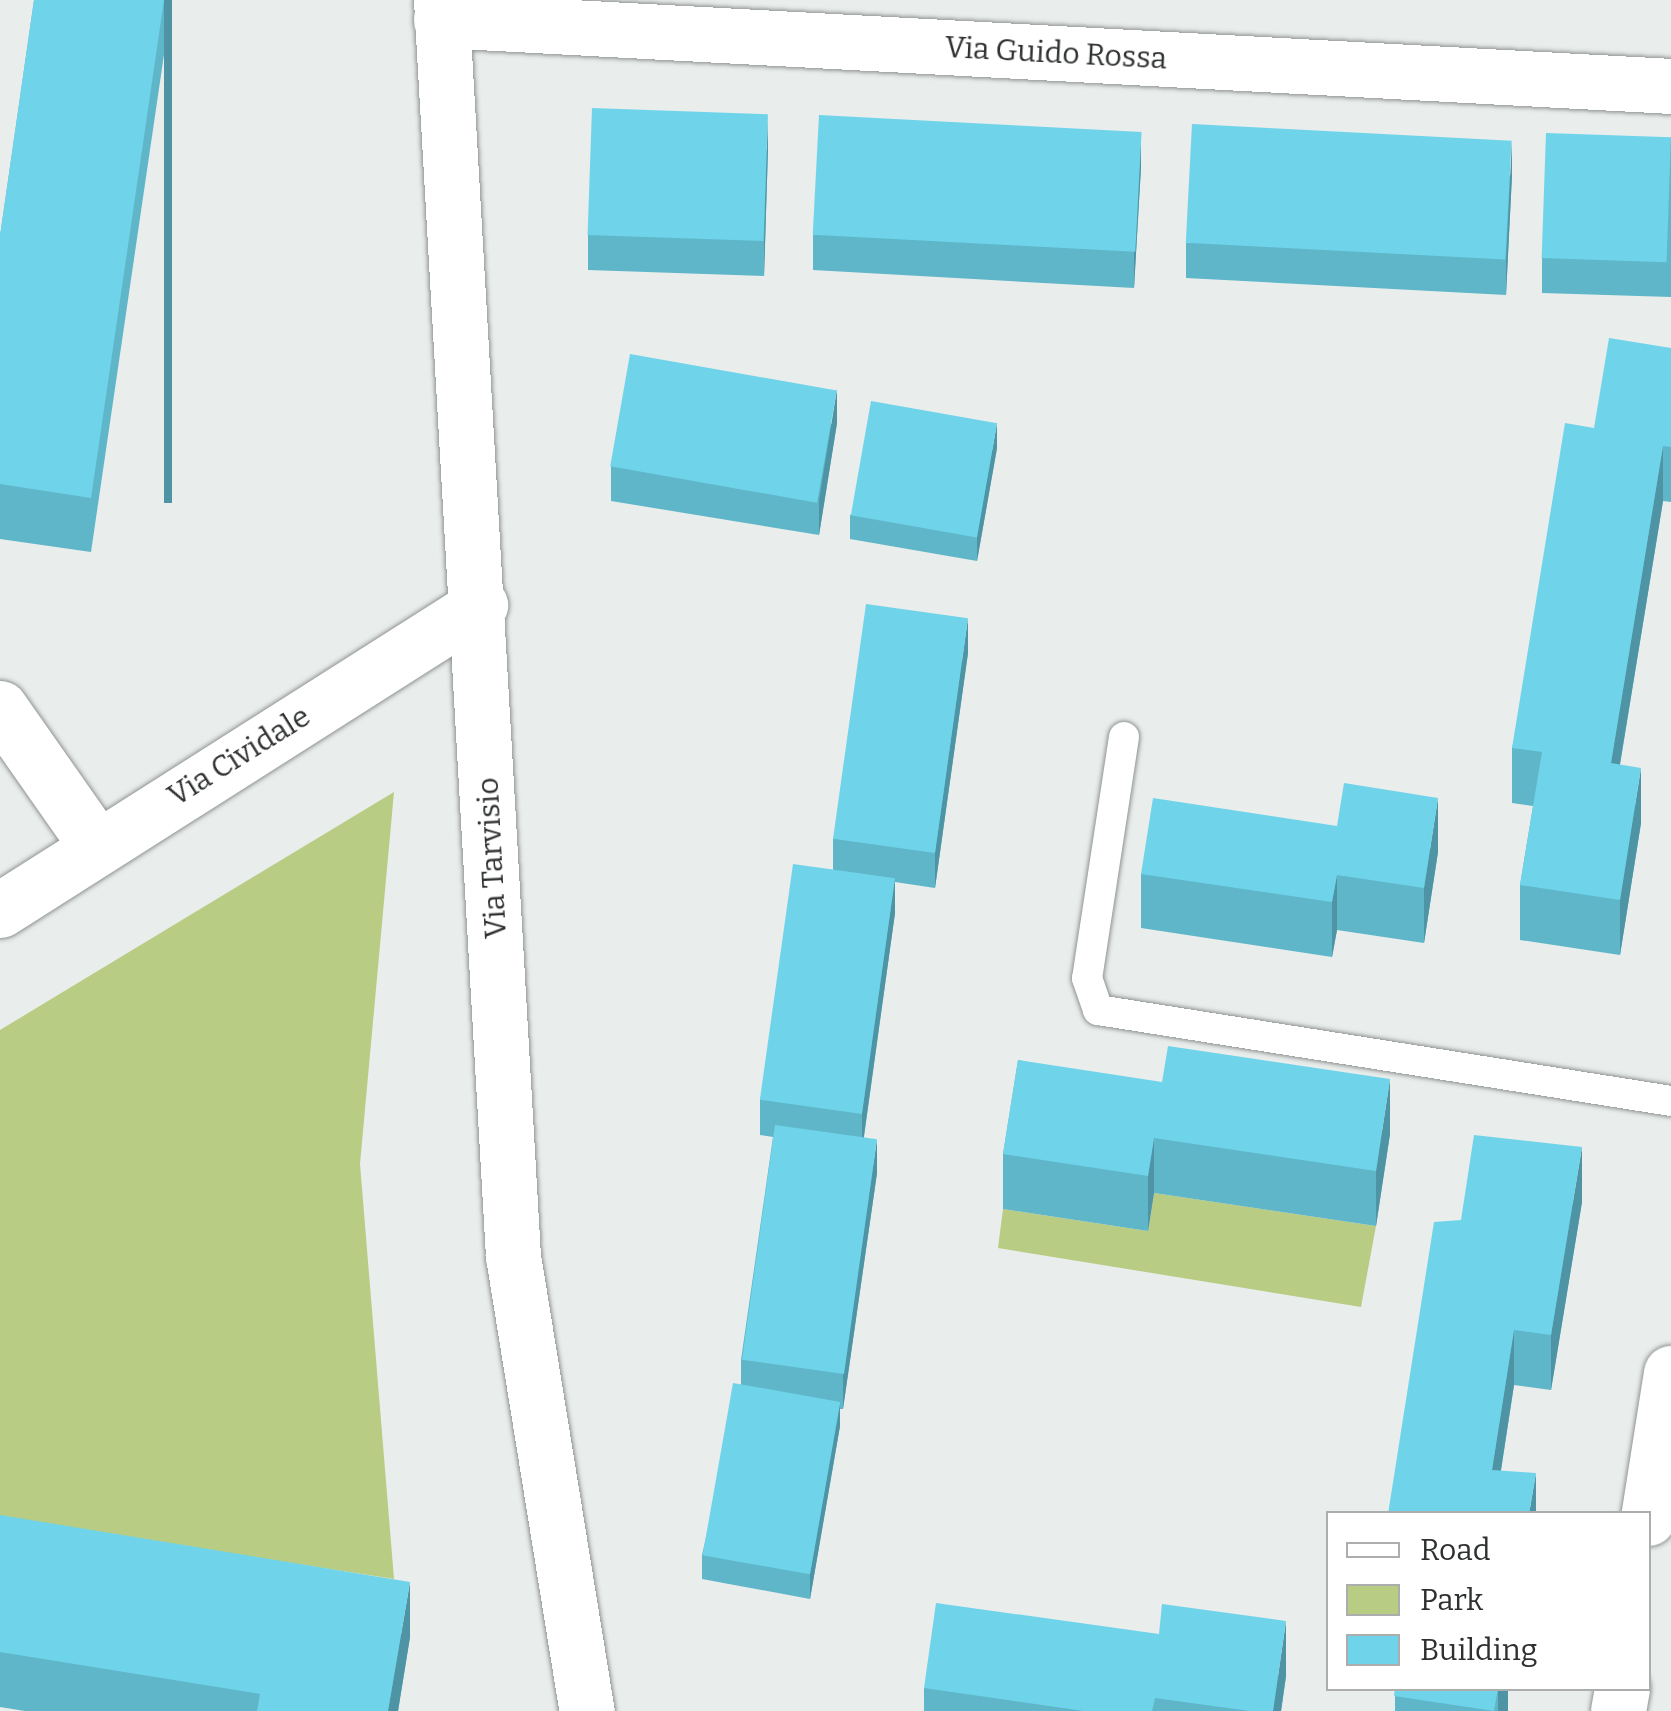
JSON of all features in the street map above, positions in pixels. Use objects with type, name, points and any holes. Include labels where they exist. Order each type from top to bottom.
[{"type":"street","name":"Via Guido Rossa","points":[[441,10],[1671,86]]},
{"type":"street","name":"Via Tarvisio","points":[[441,10],[480,605],[513,1256],[587,1711]]},
{"type":"street","name":"Via Cividale","points":[[0,910],[96,845],[480,605]]},
{"type":"street","points":[[0,708],[96,845]]},
{"type":"street","points":[[1649,1511],[1671,1373]]},
{"type":"lane","points":[[1124,736],[1087,978],[1098,1010],[1671,1101]]},
{"type":"green space","points":[[394,792],[360,1164],[394,1579],[0,1518],[0,1030]]},
{"type":"green space","points":[[1154,1193],[1376,1226],[1361,1307],[998,1248],[1003,1209],[1148,1231]]},
{"type":"building","points":[[34,0],[164,0],[91,498],[0,484],[0,236]]},
{"type":"building","points":[[592,108],[768,114],[763,241],[588,235]]},
{"type":"building","points":[[819,115],[1142,132],[1135,252],[813,235]]},
{"type":"building","points":[[1192,124],[1512,141],[1505,260],[1186,243]]},
{"type":"building","points":[[1546,133],[1671,137],[1667,262],[1542,258]]},
{"type":"building","points":[[1609,338],[1671,348],[1671,447],[1663,446],[1611,763],[1641,768],[1620,900],[1520,885],[1542,752],[1512,748],[1565,423],[1594,428]]},
{"type":"building","points":[[630,354],[837,390],[817,503],[610,466]]},
{"type":"building","points":[[871,401],[997,423],[977,537],[851,515]]},
{"type":"building","points":[[866,604],[968,618],[935,853],[833,839]]},
{"type":"building","points":[[1344,783],[1438,798],[1424,888],[1337,875],[1332,902],[1141,874],[1153,798],[1337,826]]},
{"type":"building","points":[[793,864],[895,878],[862,1114],[760,1100]]},
{"type":"building","points":[[1168,1046],[1390,1079],[1376,1171],[1154,1138],[1148,1176],[1003,1154],[1018,1060],[1162,1082]]},
{"type":"building","points":[[775,1125],[877,1139],[844,1374],[742,1360]]},
{"type":"building","points":[[1474,1135],[1582,1147],[1551,1335],[1514,1330],[1492,1470],[1536,1473],[1530,1511],[1388,1511],[1434,1222],[1461,1220]]},
{"type":"building","points":[[733,1383],[840,1402],[810,1574],[703,1555]]},
{"type":"building","points":[[0,1515],[410,1582],[388,1711],[257,1711],[260,1694],[0,1652]]},
{"type":"building","points":[[936,1603],[1159,1634],[1162,1604],[1286,1621],[1273,1711],[1155,1698],[1152,1711],[1084,1711],[924,1688]]},
{"type":"building","points":[[1395,1691],[1497,1691],[1494,1711],[1394,1696]]}]
